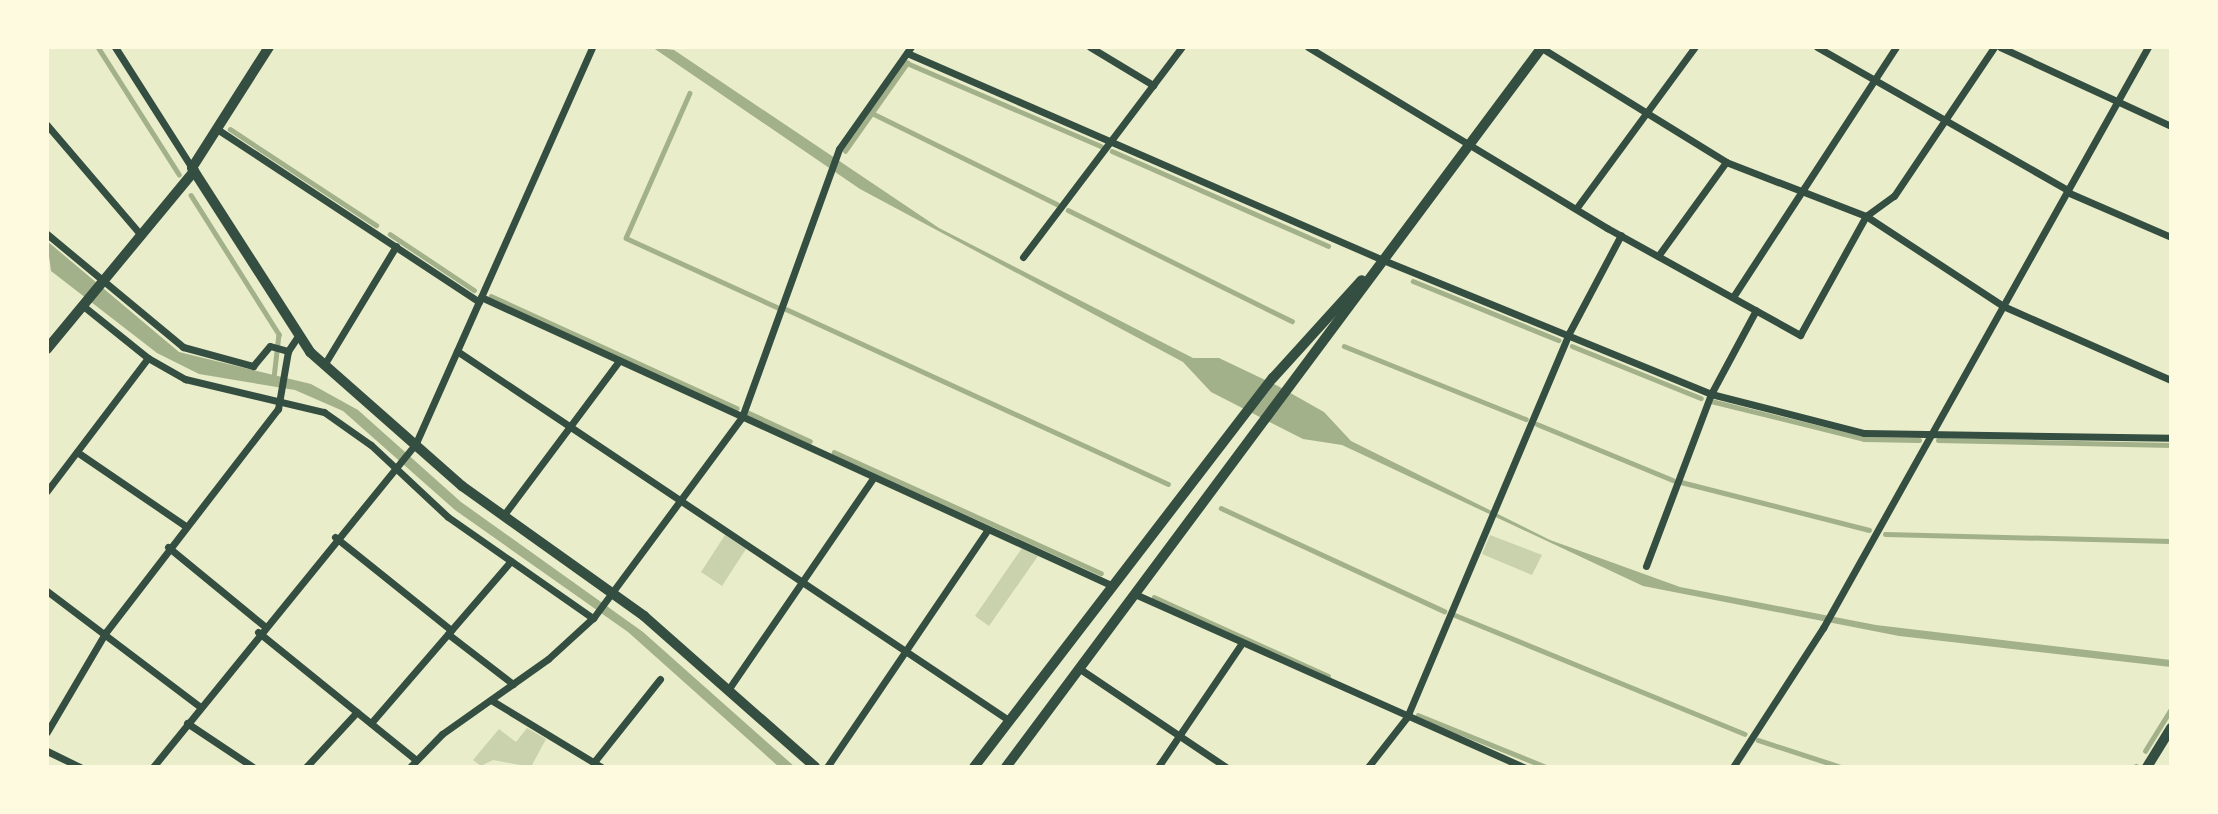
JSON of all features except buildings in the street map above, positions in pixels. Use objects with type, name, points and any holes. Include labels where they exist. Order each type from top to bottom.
[{"type":"street","points":[[115,47],[298,336],[324,365],[503,516],[729,690],[815,767]]},
{"type":"street","points":[[47,349],[193,169],[268,47]]},
{"type":"street","points":[[153,767],[261,628],[416,443],[592,47]]},
{"type":"street","points":[[1090,47],[1153,85]]},
{"type":"street","points":[[1023,257],[1182,47]]},
{"type":"street","points":[[1308,47],[1469,145],[1578,206],[1621,236],[1800,335],[1866,216],[1894,196],[1940,119],[1994,47]]},
{"type":"street","points":[[1006,767],[1137,595],[1541,47],[1726,162],[1866,216],[2003,306],[2171,380]]},
{"type":"street","points":[[1578,206],[1695,47]]},
{"type":"street","points":[[1817,47],[2067,191],[2171,237]]},
{"type":"street","points":[[1733,297],[1896,47]]},
{"type":"street","points":[[2000,47],[2171,126]]},
{"type":"street","points":[[1733,767],[1823,628],[2148,47]]},
{"type":"street","points":[[410,767],[593,617],[742,417],[836,156],[909,50],[1111,142],[1383,260],[1711,394],[1864,433],[2171,438]]},
{"type":"street","points":[[47,125],[141,234]]},
{"type":"street","points":[[217,129],[480,300],[1113,586]]},
{"type":"street","points":[[1658,256],[1726,162]]},
{"type":"street","points":[[47,234],[99,284],[202,355],[253,366],[273,347],[286,351]]},
{"type":"street","points":[[1368,767],[1407,718],[1567,335],[1621,236]]},
{"type":"street","points":[[324,365],[396,246]]},
{"type":"street","points":[[974,767],[1007,719],[1273,378],[1383,260]]},
{"type":"street","points":[[83,304],[148,358],[201,384],[280,397],[324,412],[394,466],[448,517],[593,617]]},
{"type":"street","points":[[1646,566],[1711,394],[1756,310]]},
{"type":"street","points":[[47,732],[106,632],[184,525],[278,409],[286,351],[298,336]]},
{"type":"street","points":[[457,351],[1007,719]]},
{"type":"street","points":[[47,491],[148,358]]},
{"type":"street","points":[[503,516],[620,361]]},
{"type":"street","points":[[77,452],[184,525]]},
{"type":"street","points":[[729,690],[874,477]]},
{"type":"street","points":[[827,767],[988,529]]},
{"type":"street","points":[[335,537],[513,684]]},
{"type":"street","points":[[168,547],[416,760]]},
{"type":"street","points":[[371,723],[511,561]]},
{"type":"street","points":[[47,591],[106,632],[199,706]]},
{"type":"street","points":[[1137,595],[1407,718],[1524,767]]},
{"type":"street","points":[[1158,767],[1242,643]]},
{"type":"street","points":[[1080,669],[1226,767]]},
{"type":"street","points":[[491,700],[597,764],[660,679]]},
{"type":"street","points":[[306,767],[357,712]]},
{"type":"street","points":[[187,723],[253,767]]},
{"type":"street","points":[[2147,767],[2171,728]]},
{"type":"street","points":[[47,751],[80,767]]},
{"type":"shaded area","points":[[652,47],[674,50],[939,228],[1193,358],[1219,358],[1278,386],[1324,412],[1351,441],[1550,540],[1680,587],[1876,625],[2171,660],[2171,667],[1899,636],[1643,586],[1342,445],[1303,439],[1211,392],[1183,362],[860,189]]},
{"type":"shaded area","points":[[47,241],[179,352],[311,384],[358,410],[461,502],[643,632],[795,767],[779,767],[628,632],[455,510],[343,411],[295,390],[199,374],[157,353],[51,271]]},
{"type":"shaded area","points":[[725,535],[746,549],[722,586],[701,572]]},
{"type":"shaded area","points":[[1490,535],[1542,555],[1532,575],[1482,554]]},
{"type":"shaded area","points":[[1022,548],[1038,556],[989,626],[975,616]]},
{"type":"shaded area","points":[[527,728],[546,739],[531,767],[493,760],[481,766],[473,760],[499,729],[516,742]]},
{"type":"waterway","points":[[98,47],[179,174]]},
{"type":"waterway","points":[[845,151],[907,63],[1101,146]]},
{"type":"waterway","points":[[690,93],[626,238],[777,307]]},
{"type":"waterway","points":[[872,113],[1057,204]]},
{"type":"waterway","points":[[230,129],[376,225]]},
{"type":"waterway","points":[[1112,151],[1328,246]]},
{"type":"waterway","points":[[191,195],[279,334],[274,378]]},
{"type":"waterway","points":[[1068,210],[1292,321]]},
{"type":"waterway","points":[[390,234],[474,290]]},
{"type":"waterway","points":[[1413,281],[1558,340]]},
{"type":"waterway","points":[[491,296],[737,408]]},
{"type":"waterway","points":[[786,309],[1168,484]]},
{"type":"waterway","points":[[1344,346],[1526,419]]},
{"type":"waterway","points":[[1572,346],[1701,398]]},
{"type":"waterway","points":[[1711,401],[1864,439],[1919,440]]},
{"type":"waterway","points":[[749,413],[810,441]]},
{"type":"waterway","points":[[1537,424],[1673,480]]},
{"type":"waterway","points":[[1938,440],[2171,445]]},
{"type":"waterway","points":[[834,452],[1101,573]]},
{"type":"waterway","points":[[1681,482],[1869,530]]},
{"type":"waterway","points":[[1221,508],[1444,611]]},
{"type":"waterway","points":[[1885,534],[2171,541]]},
{"type":"waterway","points":[[1154,597],[1328,676]]},
{"type":"waterway","points":[[1455,615],[1745,734]]},
{"type":"waterway","points":[[2145,751],[2171,709]]},
{"type":"waterway","points":[[1418,715],[1546,767]]},
{"type":"waterway","points":[[1758,740],[1841,767]]}]
